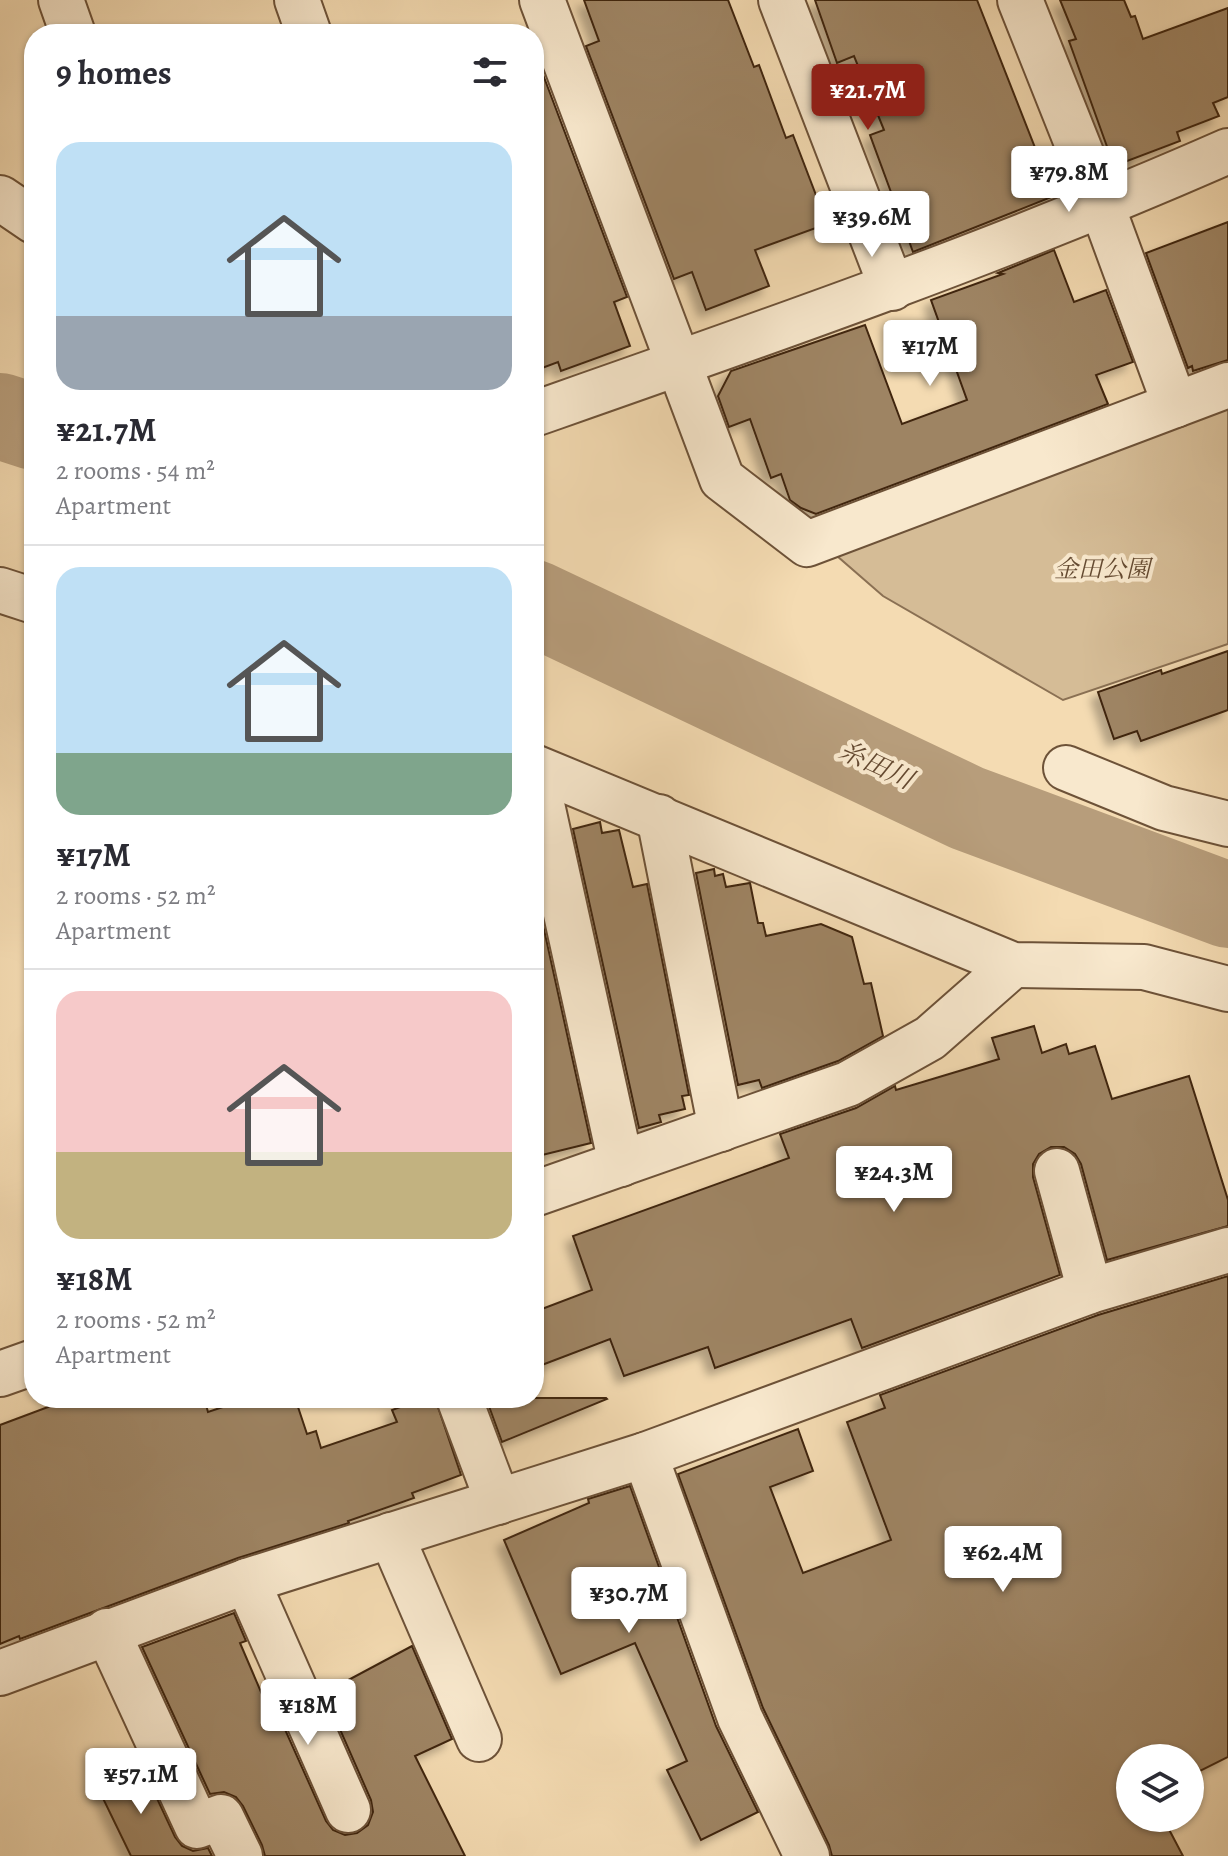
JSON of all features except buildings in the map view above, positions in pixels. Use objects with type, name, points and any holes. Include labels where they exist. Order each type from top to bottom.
[{"type":"street","points":[[61,0],[69,24]]},
{"type":"street","points":[[297,0],[305,24]]},
{"type":"street","points":[[542,0],[722,479],[807,544],[1228,385]]},
{"type":"street","points":[[781,0],[892,288]]},
{"type":"street","points":[[1033,4],[1175,405]]},
{"type":"street","points":[[544,411],[892,288],[1102,206],[1228,151]]},
{"type":"street","points":[[0,198],[24,214]]},
{"type":"street","points":[[0,590],[24,598]]},
{"type":"street","points":[[1066,768],[1164,808],[1228,824]]},
{"type":"street","points":[[544,772],[1013,965],[1144,967],[1228,989]]},
{"type":"street","points":[[544,814],[621,1164]]},
{"type":"street","points":[[659,817],[721,1129]]},
{"type":"street","points":[[544,1191],[848,1084],[930,1038],[1013,965]]},
{"type":"street","points":[[1057,1171],[1090,1291]]},
{"type":"street","points":[[0,1673],[247,1581],[645,1455],[1090,1291],[1228,1250]]},
{"type":"street","points":[[0,1374],[24,1366]]},
{"type":"street","points":[[463,1408],[498,1502]]},
{"type":"street","points":[[645,1455],[740,1718],[807,1856]]},
{"type":"street","points":[[391,1535],[479,1739]]},
{"type":"street","points":[[247,1581],[348,1810]]},
{"type":"street","points":[[107,1631],[197,1826],[221,1817],[240,1856]]},
{"type":"green space","name":"金田公園","points":[[1228,402],[1228,644],[1063,700],[883,596],[829,549]]},
{"type":"waterway","name":"糸田川","points":[[0,416],[24,424]]},
{"type":"waterway","name":"糸田川","points":[[544,608],[967,808],[1228,905]]}]
